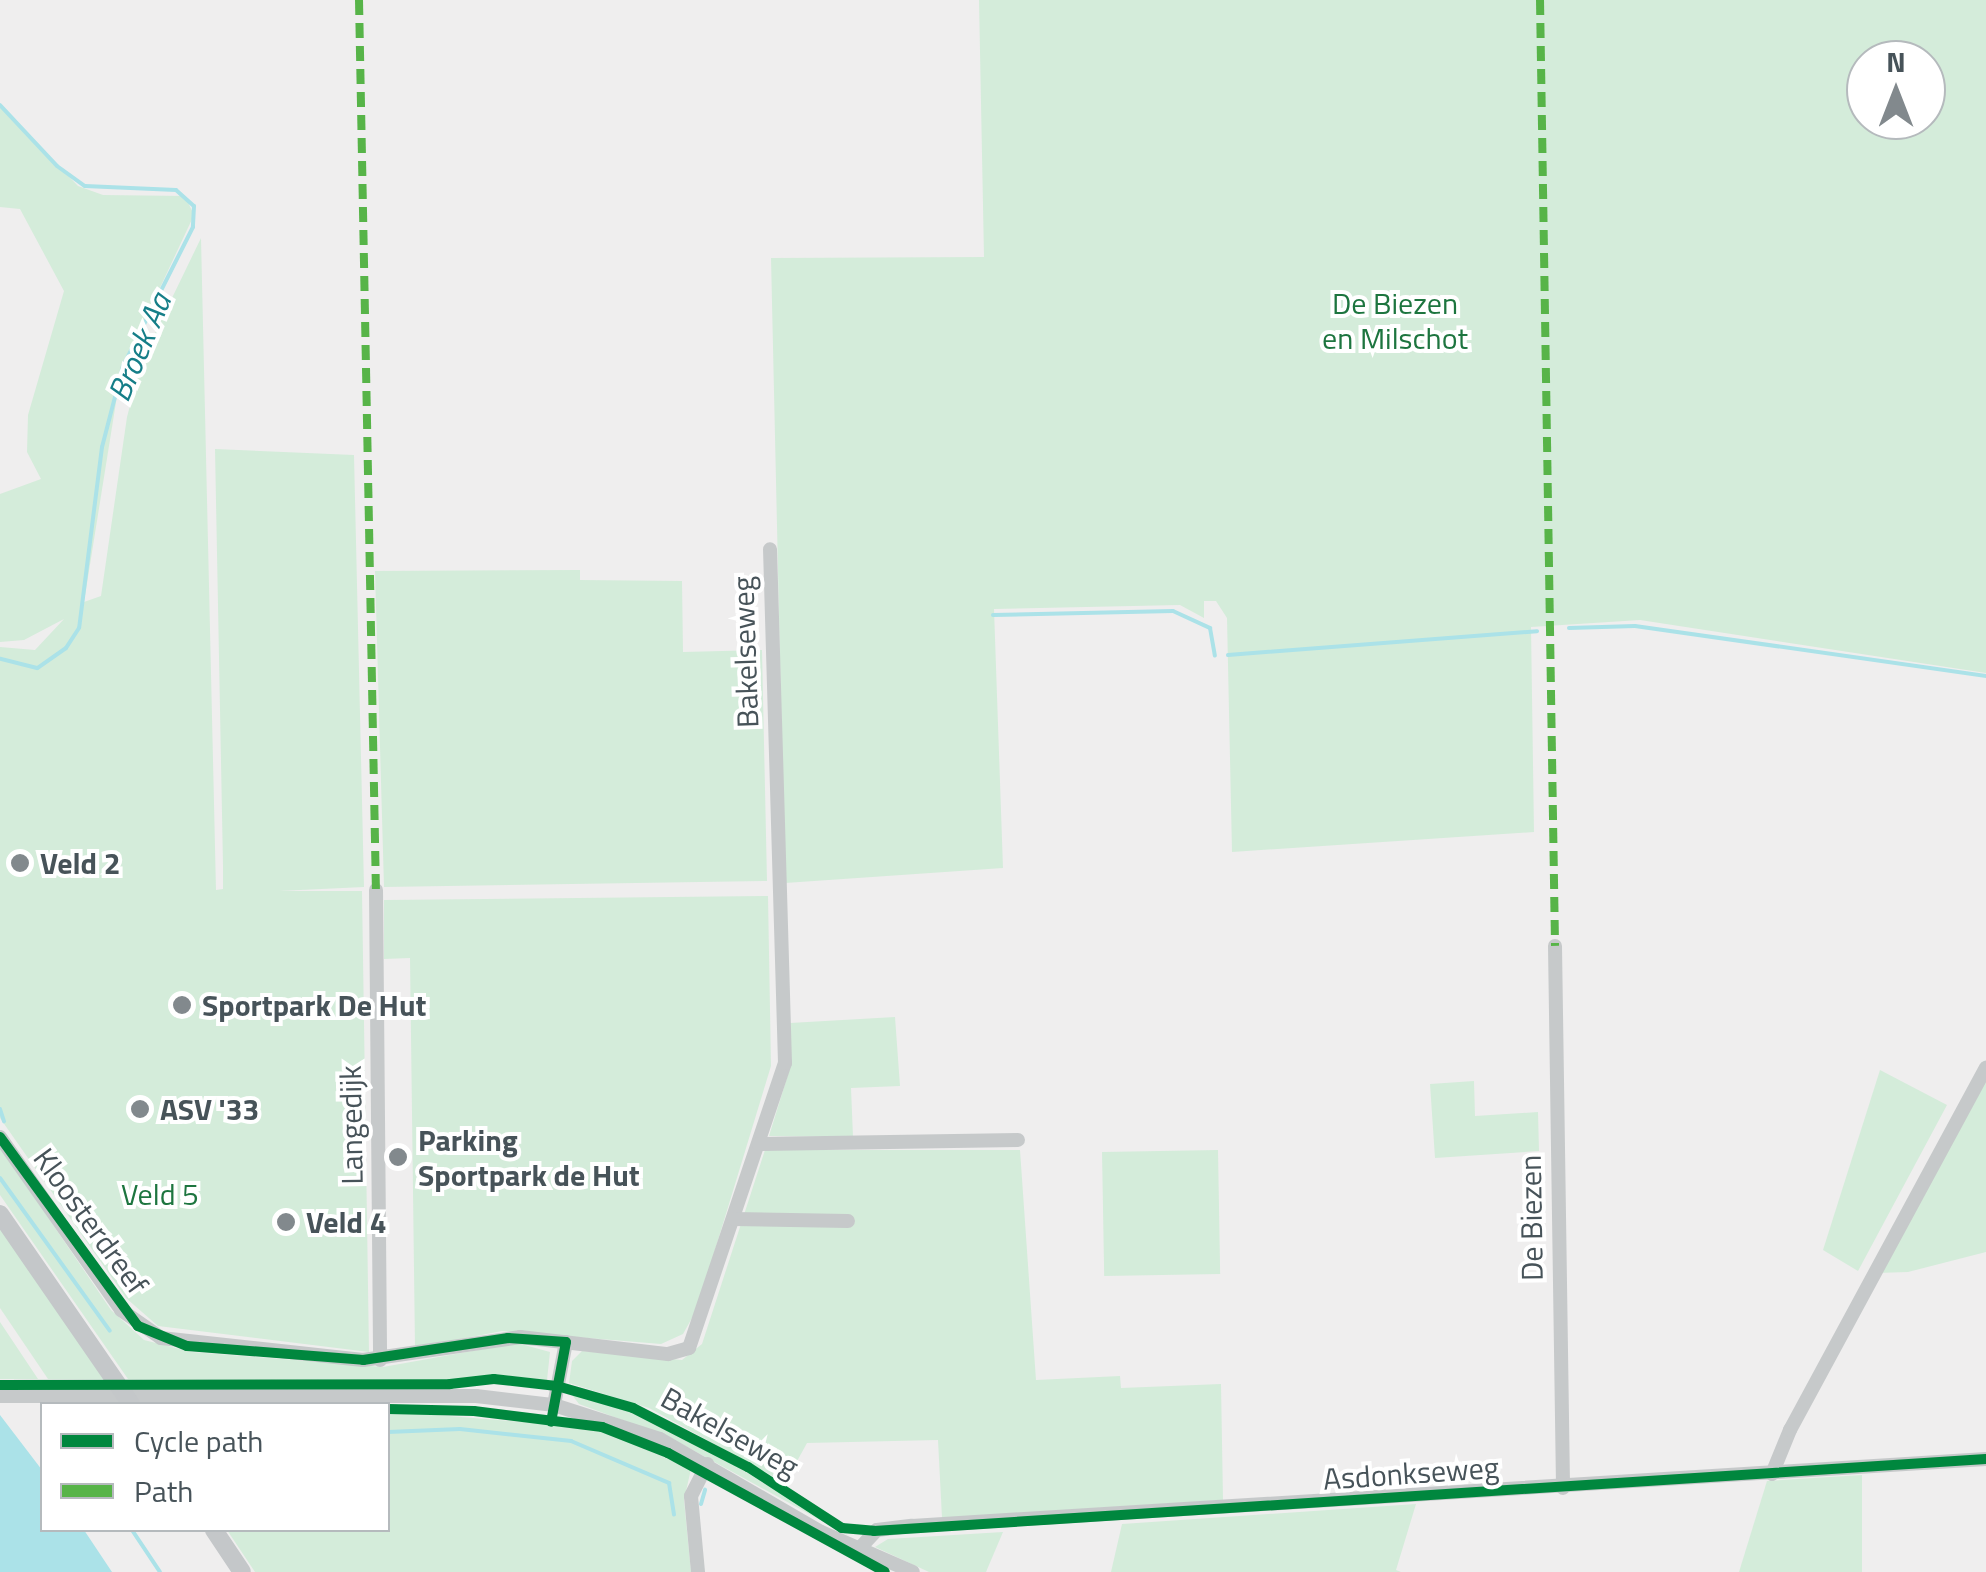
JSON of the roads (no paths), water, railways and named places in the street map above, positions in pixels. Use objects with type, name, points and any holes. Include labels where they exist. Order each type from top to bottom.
[{"type":"main road","points":[[0,1214],[140,1400]]},
{"type":"main road","points":[[215,1532],[242,1572]]},
{"type":"street","name":"Bakelseweg","points":[[566,1342],[672,1354],[689,1348],[784,1063],[770,549]]},
{"type":"street","name":"Langedijk","points":[[376,890],[380,1360]]},
{"type":"street","name":"De Biezen","points":[[1555,946],[1562,1488]]},
{"type":"street","points":[[1772,1474],[1986,1068]]},
{"type":"street","name":"Kloosterdreef","points":[[0,1138],[138,1326],[187,1346],[380,1360],[508,1338],[566,1342]]},
{"type":"street","points":[[759,1144],[1018,1140]]},
{"type":"street","points":[[734,1219],[848,1221]]},
{"type":"street","points":[[554,1404],[566,1342]]},
{"type":"street","name":"Bakelseweg","points":[[8,1396],[140,1400],[476,1396],[554,1404],[618,1421],[707,1464],[858,1549],[912,1572]]},
{"type":"street","name":"Asdonkseweg","points":[[858,1549],[874,1531],[896,1527],[1986,1460]]},
{"type":"street","points":[[698,1572],[690,1496],[707,1464]]},
{"type":"water","points":[[0,1415],[40,1467],[40,1532],[85,1532],[112,1572],[0,1572]]},
{"type":"waterway","name":"Broek Aa","points":[[0,105],[57,166],[85,186],[176,190],[194,206],[193,227],[123,366],[102,447],[79,628],[66,648],[37,668],[0,659]]},
{"type":"waterway","points":[[993,615],[1173,611],[1210,628],[1215,656]]},
{"type":"waterway","points":[[1569,628],[1635,626],[1986,676]]},
{"type":"waterway","points":[[1228,655],[1537,631]]},
{"type":"waterway","name":"Broek Aa","points":[[0,1109],[4,1121]]},
{"type":"waterway","points":[[0,1178],[110,1331]]},
{"type":"waterway","points":[[390,1432],[460,1429],[571,1441],[669,1483],[674,1515]]},
{"type":"waterway","points":[[701,1504],[705,1490]]},
{"type":"waterway","points":[[133,1532],[160,1572]]},
{"type":"place","name":"Veld 2","points":[[20,863]]},
{"type":"place","name":"Sportpark De Hut","points":[[182,1005]]},
{"type":"place","name":"ASV '33","points":[[140,1109]]},
{"type":"place","name":"Parking Sportpark de Hut","points":[[398,1157]]},
{"type":"place","name":"Veld 4","points":[[286,1222]]},
{"type":"park label","name":"De Biezen en Milschot","points":[[1395,320]]},
{"type":"park label","name":"Veld 5","points":[[160,1194]]}]
